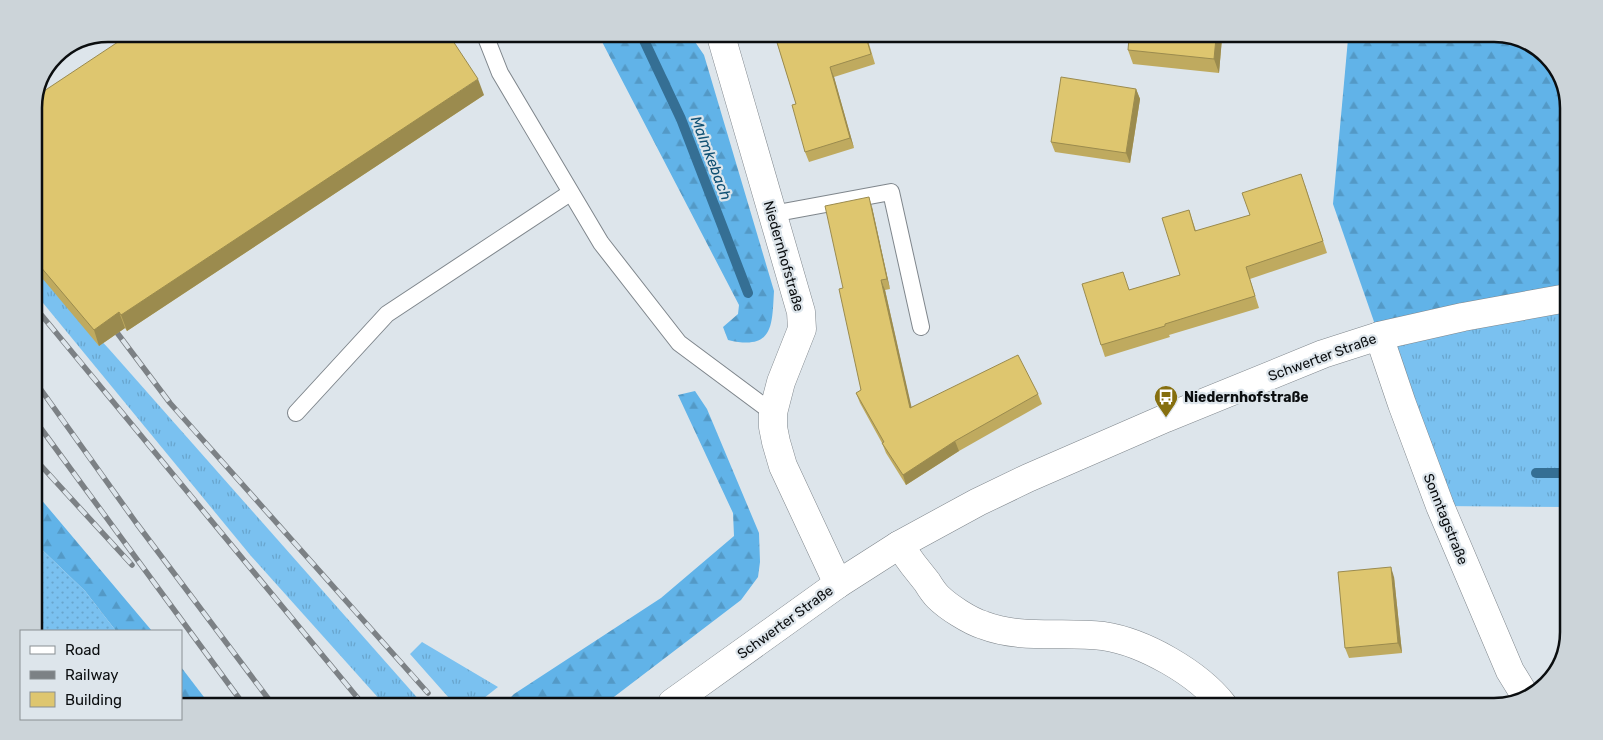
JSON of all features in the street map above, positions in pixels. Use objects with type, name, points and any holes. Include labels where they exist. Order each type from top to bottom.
[{"type":"street","name":"Niedernhofstraße","points":[[723,42],[801,312],[802,329],[781,382],[774,413],[776,442],[783,466],[838,584]]},
{"type":"street","name":"Schwerter Straße","points":[[679,698],[838,584],[899,545],[978,502],[1060,463],[1323,354],[1379,336],[1463,316],[1560,299]]},
{"type":"street","name":"Sonntagstraße","points":[[1379,336],[1440,506],[1510,671],[1523,691]]},
{"type":"street","points":[[899,545],[938,597],[963,615],[982,625],[1006,632],[1104,636],[1126,642],[1148,650],[1176,665],[1204,685],[1217,698]]},
{"type":"lane","points":[[487,42],[500,73],[601,243],[679,343],[774,413]]},
{"type":"lane","points":[[772,214],[891,192],[921,327]]},
{"type":"lane","points":[[296,413],[387,314],[570,193]]},
{"type":"green space","points":[[602,42],[695,42],[704,55],[774,291],[771,324],[768,332],[762,338],[754,342],[728,340],[723,327],[738,314],[739,305]]},
{"type":"green space","points":[[1348,42],[1495,42],[1508,44],[1528,51],[1552,75],[1557,87],[1560,104],[1560,299],[1379,336],[1333,204]]},
{"type":"green space","points":[[43,278],[109,349],[417,698],[378,698],[251,556],[43,303]]},
{"type":"green space","points":[[1560,299],[1560,507],[1440,506],[1379,336]]},
{"type":"green space","points":[[695,391],[707,409],[759,533],[760,562],[758,577],[741,600],[613,698],[510,698],[661,598],[734,536],[733,513],[678,395]]},
{"type":"green space","points":[[43,502],[151,630],[115,630],[85,591],[43,551]]},
{"type":"green space","points":[[43,551],[85,591],[115,630],[43,630]]},
{"type":"green space","points":[[422,642],[498,687],[484,698],[449,698],[410,654]]},
{"type":"green space","points":[[182,668],[205,698],[182,698]]},
{"type":"building","points":[[118,42],[454,42],[478,79],[121,315],[119,312],[94,330],[43,270],[43,104],[45,90]]},
{"type":"building","points":[[777,42],[867,42],[871,54],[830,67],[850,138],[805,152],[792,105],[796,104]]},
{"type":"building","points":[[1129,42],[1216,42],[1214,59],[1128,50]]},
{"type":"building","points":[[1061,77],[1136,89],[1126,153],[1051,142]]},
{"type":"building","points":[[1301,174],[1323,241],[1246,267],[1255,296],[1101,345],[1082,284],[1123,272],[1129,290],[1180,275],[1162,218],[1189,210],[1195,231],[1250,215],[1242,193]]},
{"type":"building","points":[[869,197],[887,279],[881,280],[910,408],[1018,355],[1038,394],[955,441],[903,475],[882,443],[884,442],[856,393],[861,390],[839,289],[843,288],[825,206]]},
{"type":"building","points":[[1391,567],[1398,643],[1345,648],[1338,572]]},
{"type":"waterway","name":"Malmkebach","points":[[645,42],[681,119],[748,293]]},
{"type":"waterway","name":"Malmkebach","points":[[1536,473],[1560,473]]},
{"type":"railway","points":[[43,317],[358,698]]},
{"type":"railway","points":[[109,322],[170,403],[428,693]]},
{"type":"railway","points":[[43,393],[137,524],[268,698]]},
{"type":"railway","points":[[43,431],[239,698]]},
{"type":"railway","points":[[43,468],[132,565]]},
{"type":"place","name":"Niedernhofstraße","points":[[1166,418]]}]
